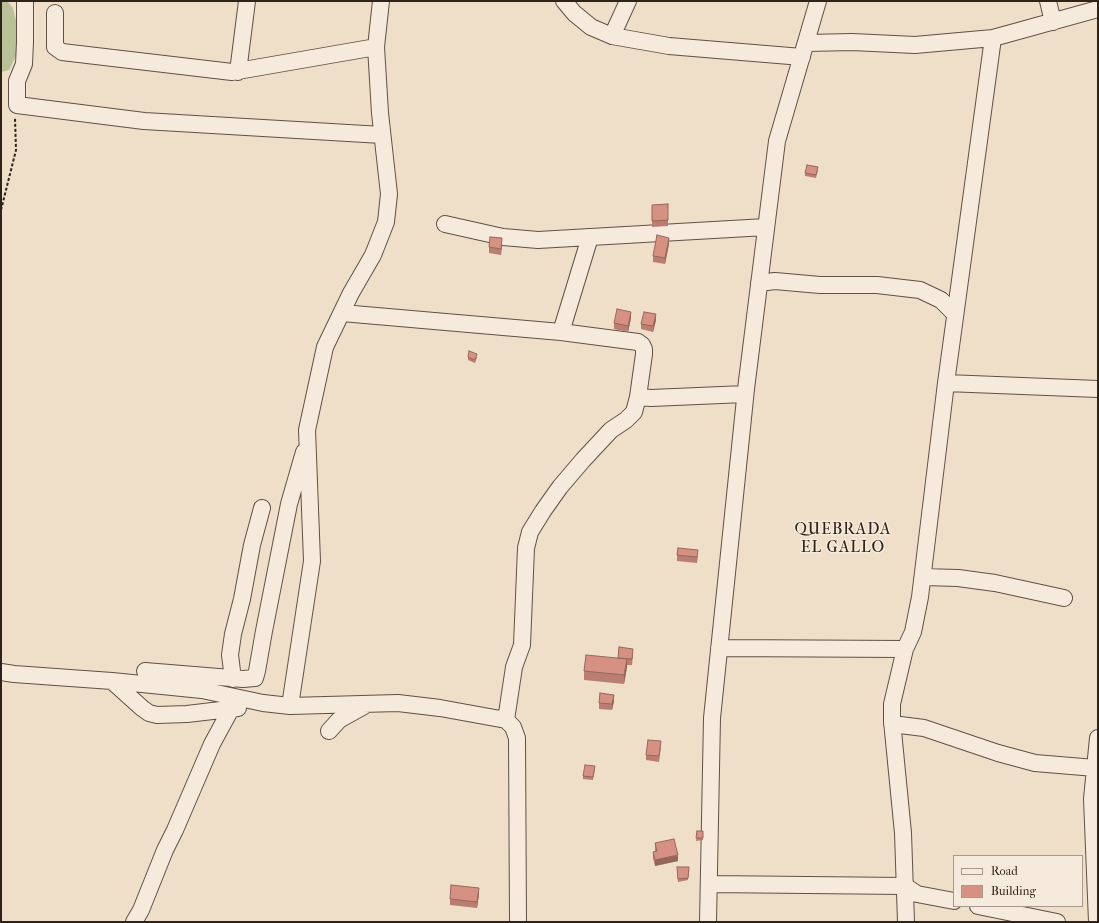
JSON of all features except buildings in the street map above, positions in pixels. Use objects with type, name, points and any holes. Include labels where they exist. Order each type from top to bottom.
[{"type":"street","points":[[25,1],[26,42],[24,64],[17,81],[17,104],[144,121],[382,135]]},
{"type":"street","points":[[238,72],[247,1]]},
{"type":"street","points":[[290,706],[312,561],[307,430],[325,347],[351,293],[373,255],[386,222],[389,194],[382,135],[376,47],[381,1]]},
{"type":"street","points":[[564,1],[574,13],[591,27],[612,36],[669,46],[804,50],[852,42],[916,45],[992,38],[1098,9]]},
{"type":"street","points":[[612,36],[628,1]]},
{"type":"street","points":[[708,922],[712,718],[745,394],[777,141],[818,1]]},
{"type":"street","points":[[1048,1],[1053,22]]},
{"type":"street","points":[[55,13],[55,46],[62,52],[180,67],[238,72],[376,47]]},
{"type":"street","points":[[906,922],[902,826],[892,724],[892,704],[905,649],[913,632],[922,576],[992,38]]},
{"type":"street","points":[[445,224],[503,237],[538,240],[766,227]]},
{"type":"street","points":[[561,332],[590,237]]},
{"type":"street","points":[[759,283],[775,280],[820,285],[877,285],[920,290],[941,300],[955,314]]},
{"type":"street","points":[[342,313],[561,332],[638,342],[642,345],[644,354],[638,397],[634,412],[626,420],[611,430],[583,460],[542,511],[530,532],[526,548],[522,645],[514,667],[506,720]]},
{"type":"street","points":[[946,383],[1098,388]]},
{"type":"street","points":[[638,397],[652,398],[745,394]]},
{"type":"street","points":[[145,671],[238,679],[254,678],[257,671],[289,504],[302,455],[308,445]]},
{"type":"street","points":[[255,701],[244,689],[238,679],[230,655],[232,634],[242,599],[252,545],[262,508]]},
{"type":"street","points":[[922,576],[958,578],[996,583],[1064,598]]},
{"type":"street","points":[[719,648],[905,649]]},
{"type":"street","points":[[1,672],[202,690],[255,701],[290,706],[398,703],[440,708],[506,720],[513,727],[517,738],[518,922]]},
{"type":"street","points":[[112,681],[142,708],[149,713],[157,715],[187,714],[231,709],[255,701]]},
{"type":"street","points":[[328,731],[339,720],[367,704]]},
{"type":"street","points":[[134,922],[141,910],[165,850],[212,744],[231,709]]},
{"type":"street","points":[[892,724],[924,728],[998,753],[1095,778]]},
{"type":"street","points":[[1097,922],[1092,798],[1098,738]]},
{"type":"street","points":[[709,884],[905,886],[917,894],[953,901]]},
{"type":"street","points":[[983,907],[1057,922]]},
{"type":"path","points":[[1,210],[16,150],[14,120],[17,104]]},
{"type":"green space","points":[[1,1],[7,1],[13,8],[18,29],[16,56],[9,70],[1,72]]},
{"type":"district","name":"QUEBRADA EL GALLO","points":[[843,539]]}]
